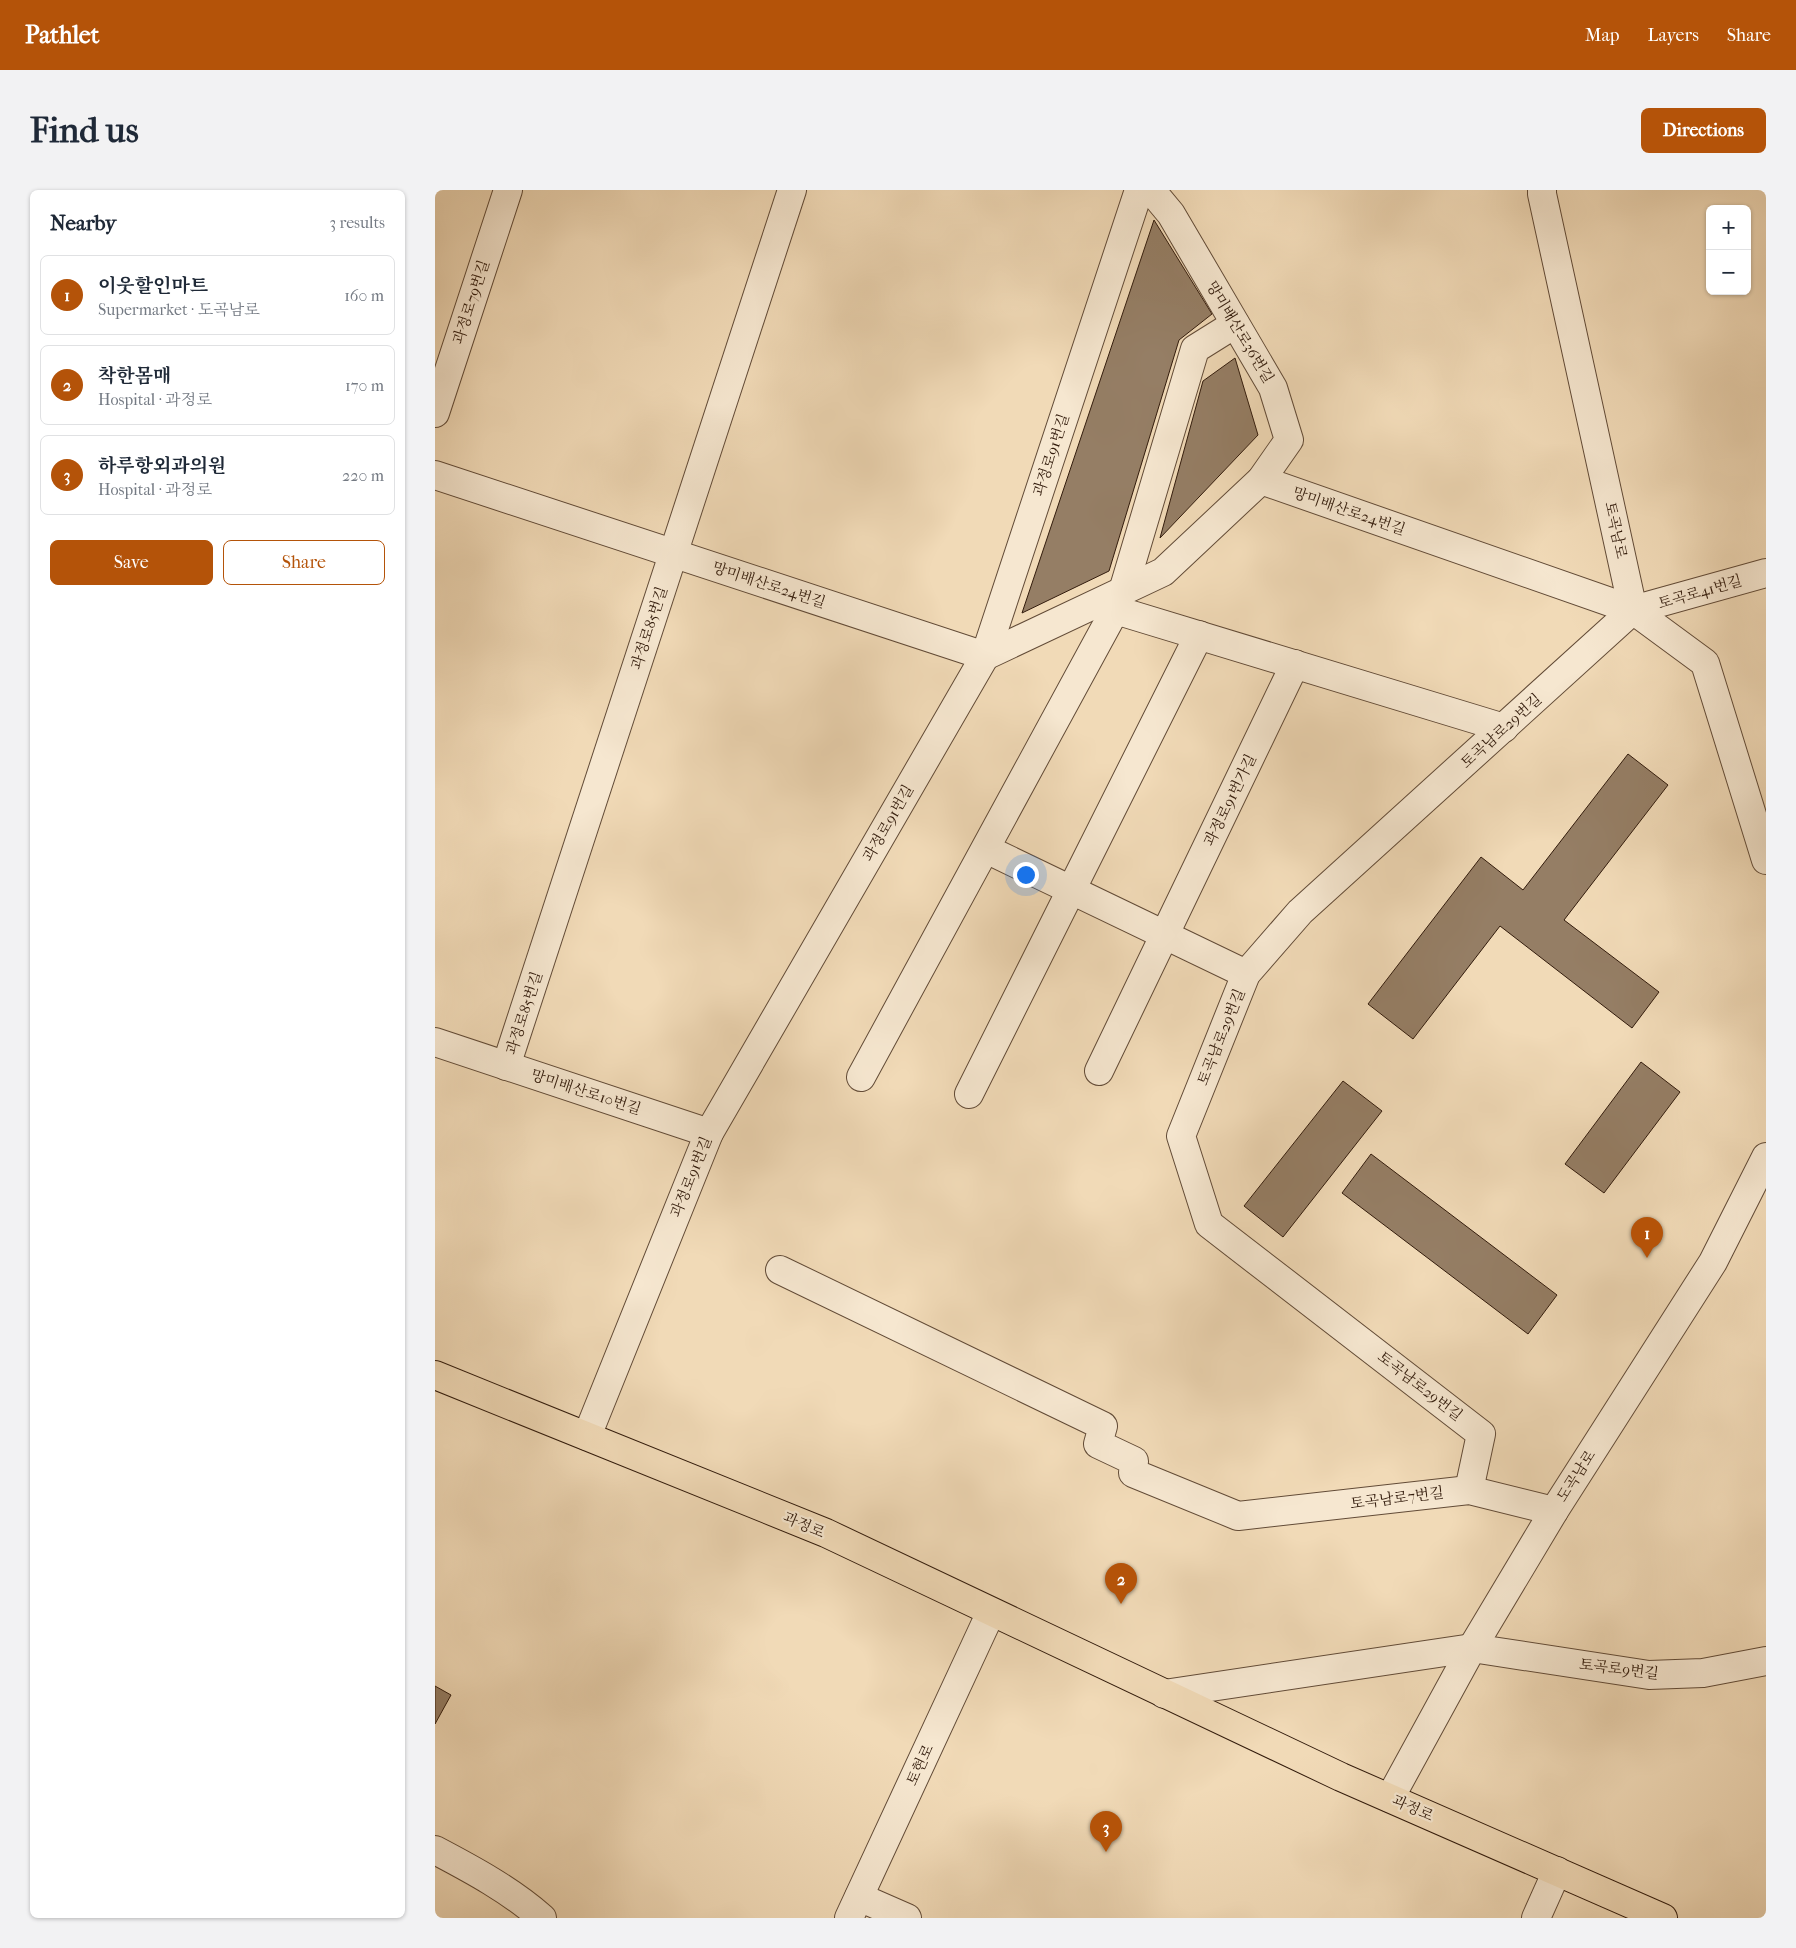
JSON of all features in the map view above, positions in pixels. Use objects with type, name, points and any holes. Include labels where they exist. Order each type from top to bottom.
[{"type":"main road","name":"과정로","points":[[435,1375],[826,1534],[1164,1694],[1390,1798],[1663,1918]]},
{"type":"street","name":"과정로79번길","points":[[435,413],[508,190]]},
{"type":"street","name":"과정로85번길","points":[[506,1066],[792,190]]},
{"type":"street","name":"과정로91번길","points":[[587,1436],[709,1133],[985,656],[1139,190]]},
{"type":"street","name":"망미배산로36번길","points":[[1151,190],[1171,214],[1273,388],[1289,440],[1261,480]]},
{"type":"street","name":"토곡남로","points":[[1542,190],[1633,610]]},
{"type":"street","points":[[861,1077],[986,849],[1112,602],[1195,349],[1235,324]]},
{"type":"street","name":"망미배산로24번길","points":[[435,475],[985,656]]},
{"type":"street","name":"망미배산로24번길","points":[[1261,480],[1633,610]]},
{"type":"street","points":[[985,656],[1112,602],[1163,572],[1261,480]]},
{"type":"street","name":"토곡로41번길","points":[[1633,610],[1766,573]]},
{"type":"street","points":[[1112,602],[1199,635],[1505,728]]},
{"type":"street","points":[[1633,610],[1705,663],[1762,831],[1766,860]]},
{"type":"street","name":"토곡남로29번길","points":[[1469,1490],[1481,1434],[1209,1224],[1181,1136],[1246,974],[1300,912],[1633,610]]},
{"type":"street","points":[[969,1094],[1199,635]]},
{"type":"street","name":"과정로91번가길","points":[[1099,1070],[1295,664]]},
{"type":"street","points":[[986,849],[1246,974]]},
{"type":"street","name":"망미배산로10번길","points":[[435,1042],[709,1133]]},
{"type":"street","name":"도곡남로","points":[[1390,1798],[1473,1648],[1554,1511],[1713,1262],[1766,1157]]},
{"type":"street","name":"토곡남로7번길","points":[[780,1270],[1103,1426],[1098,1444],[1134,1461],[1133,1473],[1238,1516],[1469,1490],[1554,1511]]},
{"type":"street","name":"토현로","points":[[854,1907],[991,1612]]},
{"type":"street","points":[[1164,1694],[1473,1648]]},
{"type":"street","name":"토곡로9번길","points":[[1473,1648],[1649,1675],[1703,1672],[1766,1661]]},
{"type":"street","points":[[435,1850],[515,1896],[542,1918]]},
{"type":"street","points":[[1536,1918],[1557,1871]]},
{"type":"street","points":[[854,1907],[907,1918]]},
{"type":"building","points":[[1154,220],[1212,314],[1179,340],[1109,571],[1022,613]]},
{"type":"building","points":[[1235,358],[1258,435],[1160,538],[1203,381]]},
{"type":"building","points":[[1628,754],[1668,785],[1564,920],[1659,992],[1632,1028],[1500,926],[1413,1039],[1368,1004],[1481,857],[1523,890]]},
{"type":"building","points":[[1641,1062],[1680,1092],[1604,1193],[1565,1164]]},
{"type":"building","points":[[1343,1081],[1382,1111],[1283,1237],[1244,1206]]},
{"type":"building","points":[[1371,1154],[1557,1295],[1528,1334],[1342,1193]]},
{"type":"building","points":[[435,1686],[451,1695],[435,1724]]},
{"type":"place","name":"이웃할인마트","points":[[1647,1258]]},
{"type":"place","name":"착한몸매","points":[[1121,1604]]},
{"type":"place","name":"하루항외과의원","points":[[1106,1852]]}]
